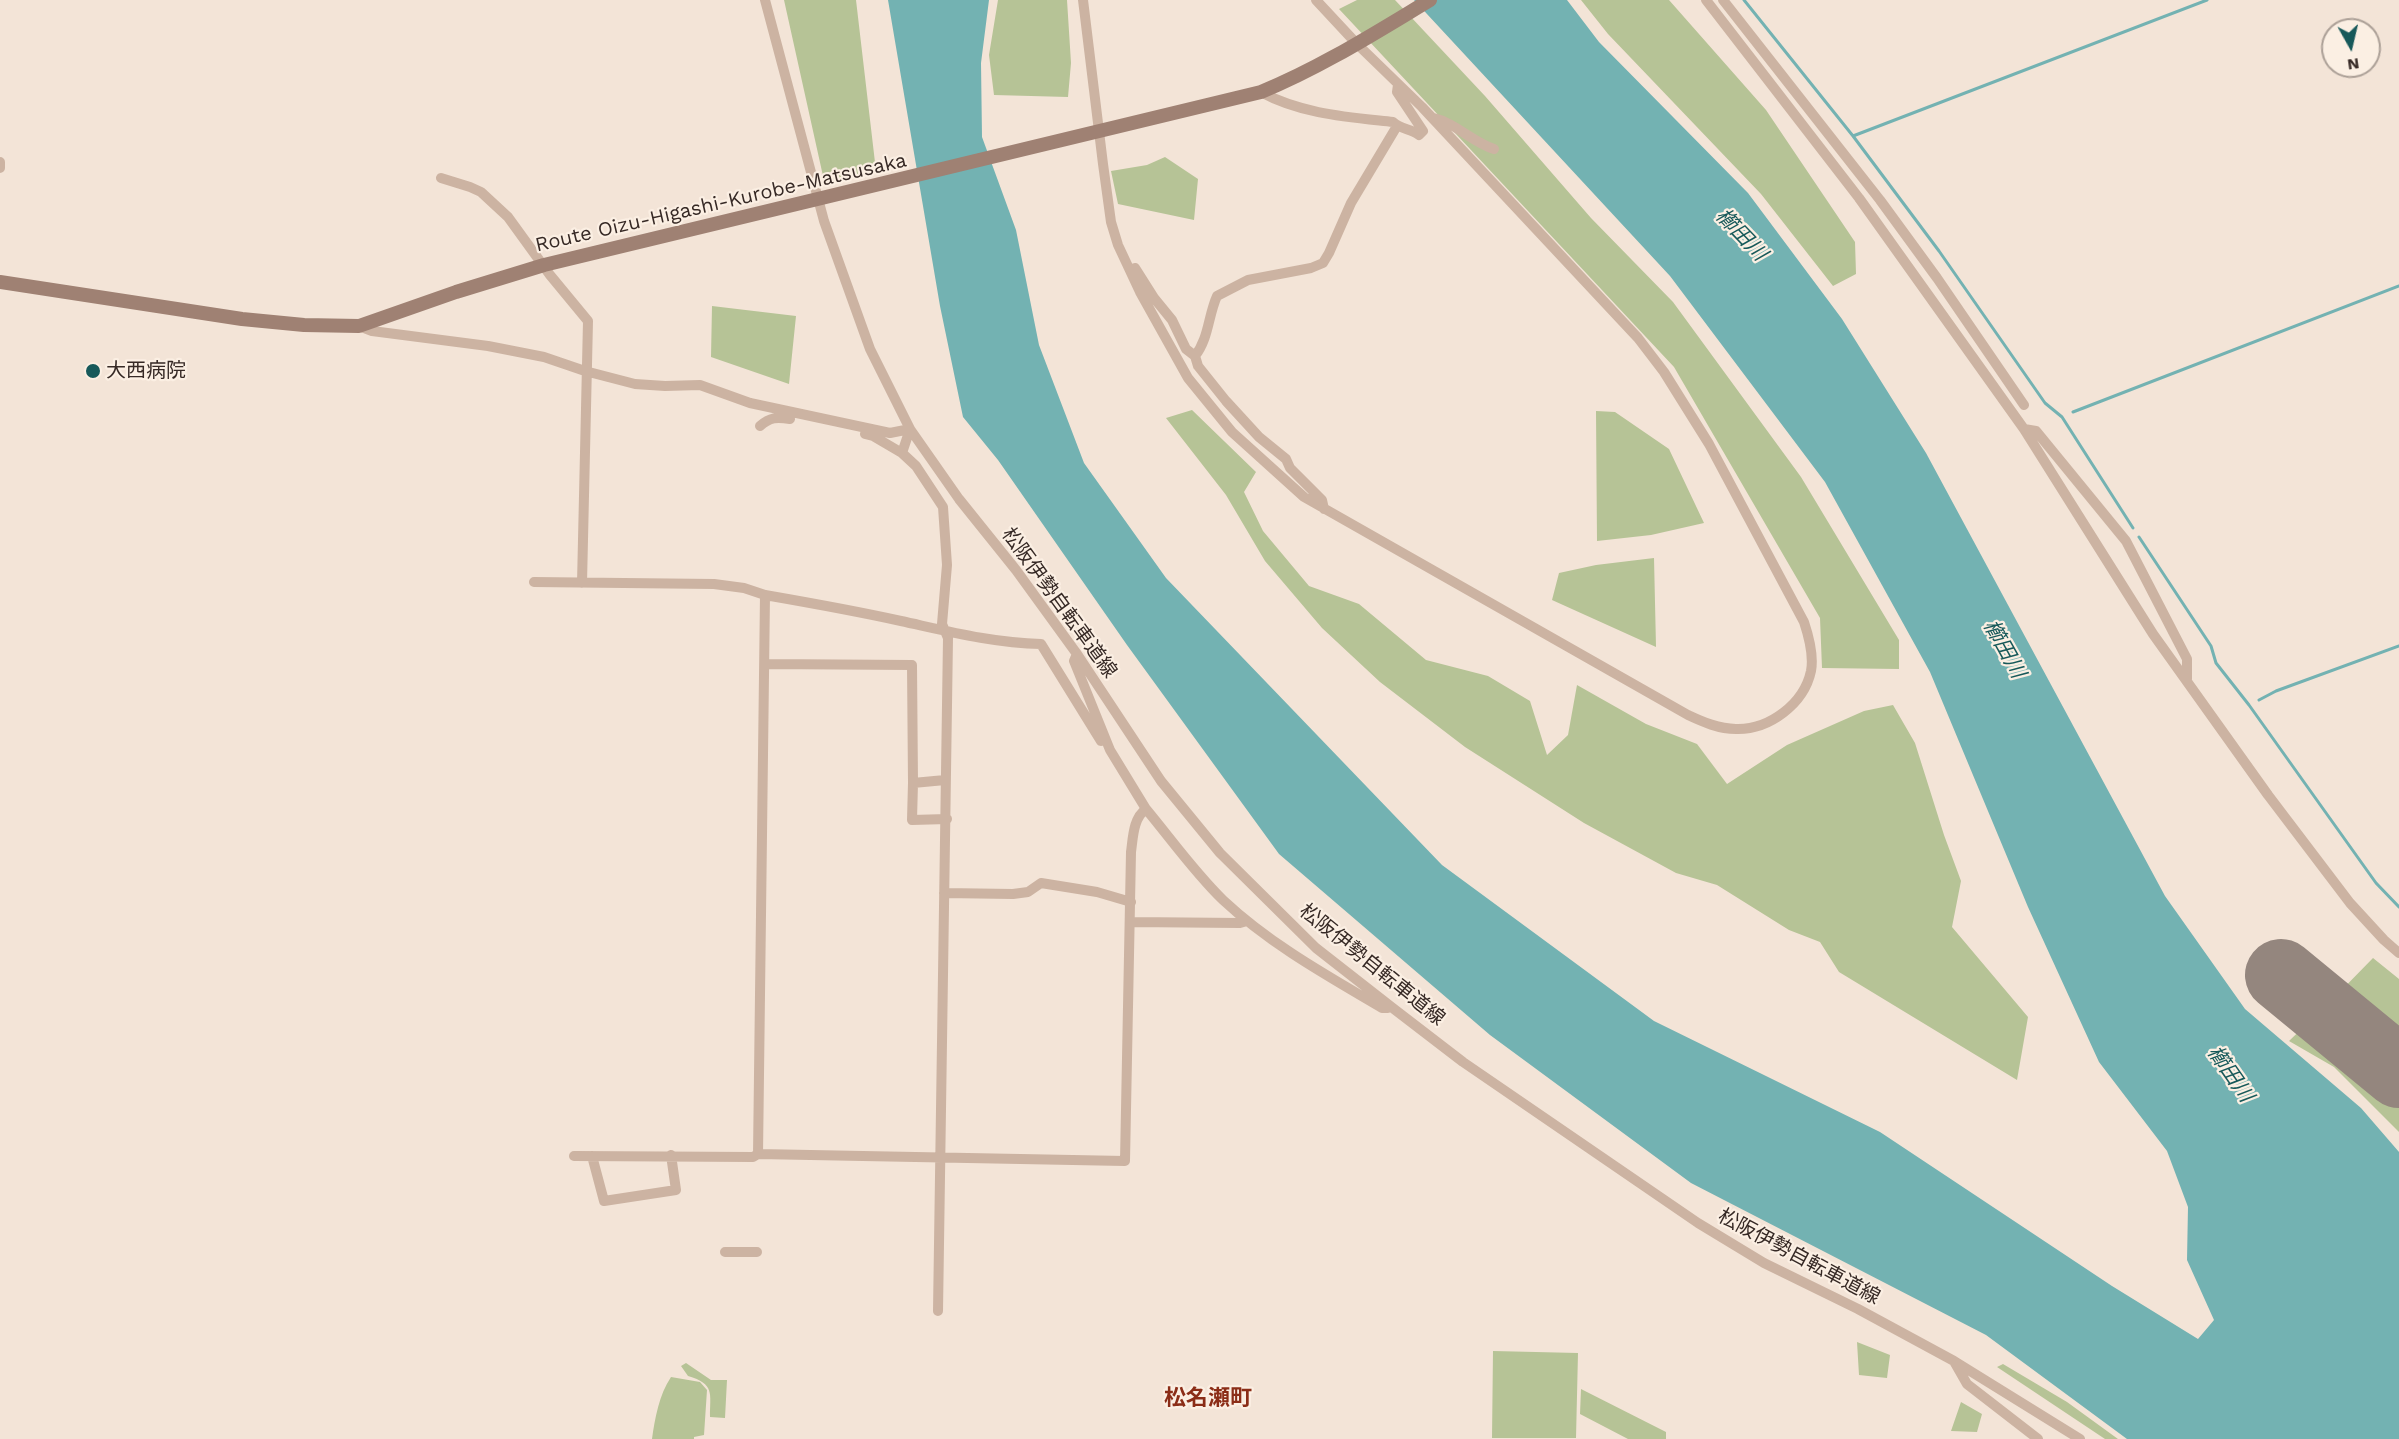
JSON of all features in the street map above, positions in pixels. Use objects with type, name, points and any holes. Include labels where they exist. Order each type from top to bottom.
[{"type":"main road","name":"Route Oizu-Higashi-Kurobe-Matsusaka","points":[[0,282],[242,320],[304,325],[359,326],[544,264],[1261,92],[1298,75],[1430,0]]},
{"type":"street","name":"松阪伊勢自転車道線","points":[[765,0],[822,199],[870,349],[910,429],[959,499],[1016,570],[1077,654],[1145,759],[1220,853],[1316,948],[1394,1009],[1463,1062],[1698,1223],[1764,1263],[1858,1309],[1954,1361],[2080,1439]]},
{"type":"street","points":[[1083,0],[1096,133],[1112,222],[1140,292],[1188,378],[1232,432],[1304,497],[1688,715],[1713,726],[1734,729],[1749,728],[1780,715],[1794,704],[1803,690],[1811,671],[1811,642],[1804,622],[1709,444],[1664,372],[1638,338],[1432,118],[1398,85],[1360,41],[1317,0]]},
{"type":"street","points":[[1706,0],[1859,198],[2024,429],[2153,634],[2268,795],[2350,903],[2399,953]]},
{"type":"street","points":[[1723,0],[1880,200],[1937,278],[2024,405]]},
{"type":"street","points":[[1261,92],[1274,100],[1320,113],[1393,122],[1419,135],[1423,131],[1396,92],[1398,85]]},
{"type":"street","points":[[1432,118],[1446,121],[1482,146],[1494,149]]},
{"type":"street","points":[[1324,509],[1322,500],[1290,468],[1286,459],[1259,437],[1226,401],[1198,366],[1196,356],[1204,340],[1217,296],[1248,280],[1311,268],[1323,263],[1351,203],[1397,126]]},
{"type":"street","points":[[0,162],[0,168]]},
{"type":"street","points":[[441,178],[481,192],[508,217],[588,321],[585,371],[582,583]]},
{"type":"street","points":[[1125,258],[1138,270],[1154,298],[1172,320],[1186,349],[1196,356]]},
{"type":"street","points":[[359,326],[383,333],[488,346],[544,357],[585,371],[636,384],[700,385],[750,403],[890,433],[910,429],[902,453]]},
{"type":"street","points":[[760,426],[768,419],[776,417],[795,420],[804,416]]},
{"type":"street","points":[[804,416],[805,422],[873,436],[902,453],[916,466],[943,507],[947,565],[942,624],[948,638],[945,780],[947,819],[938,1311]]},
{"type":"street","points":[[2024,429],[2037,431],[2126,541],[2187,659],[2187,679]]},
{"type":"street","points":[[534,582],[714,584],[744,588],[765,595],[946,632],[1041,644],[1103,745],[1110,750]]},
{"type":"street","points":[[758,1154],[765,595]]},
{"type":"street","points":[[1077,654],[1074,661],[1110,750],[1146,809],[1221,898],[1272,941],[1382,1008],[1394,1009]]},
{"type":"street","points":[[765,664],[912,665],[912,820],[947,819]]},
{"type":"street","points":[[913,783],[945,780]]},
{"type":"street","points":[[574,1156],[753,1157],[758,1154],[1125,1161],[1134,832],[1141,813],[1146,809]]},
{"type":"street","points":[[944,893],[1013,894],[1028,892],[1041,883],[1097,892],[1131,902]]},
{"type":"street","points":[[1131,922],[1240,923],[1247,921]]},
{"type":"street","points":[[592,1156],[604,1201],[676,1190],[671,1155]]},
{"type":"street","points":[[725,1252],[757,1252]]},
{"type":"street","points":[[1954,1361],[1967,1384],[2038,1439]]},
{"type":"green space","points":[[784,0],[856,0],[876,171],[825,185]]},
{"type":"green space","points":[[998,0],[1067,0],[1071,63],[1068,97],[994,95],[989,55]]},
{"type":"green space","points":[[1357,0],[1395,0],[1485,96],[1591,218],[1673,302],[1801,477],[1899,640],[1899,669],[1822,668],[1820,618],[1674,367],[1339,9]]},
{"type":"green space","points":[[1581,0],[1669,0],[1766,110],[1855,242],[1856,274],[1833,286],[1761,194],[1608,34]]},
{"type":"green space","points":[[1165,157],[1198,179],[1194,220],[1118,204],[1111,171],[1147,165]]},
{"type":"green space","points":[[712,306],[796,316],[789,384],[711,357]]},
{"type":"green space","points":[[1192,410],[1256,472],[1244,492],[1263,531],[1309,586],[1359,604],[1426,660],[1488,676],[1530,701],[1547,755],[1568,735],[1577,685],[1646,724],[1697,744],[1727,784],[1787,745],[1864,711],[1893,705],[1915,743],[1961,881],[1952,927],[2028,1017],[2017,1080],[1839,972],[1820,942],[1789,930],[1717,885],[1676,873],[1584,823],[1465,747],[1380,682],[1322,628],[1265,561],[1226,495],[1166,418]]},
{"type":"green space","points":[[1596,411],[1615,412],[1669,449],[1704,523],[1651,535],[1597,541]]},
{"type":"green space","points":[[1654,558],[1656,647],[1552,600],[1559,573],[1596,565]]},
{"type":"green space","points":[[2373,958],[2399,979],[2399,1064],[2328,1004]]},
{"type":"green space","points":[[2316,1015],[2399,1084],[2399,1132],[2334,1067],[2289,1041]]},
{"type":"green space","points":[[1857,1342],[1890,1355],[1887,1378],[1859,1375]]},
{"type":"green space","points":[[1493,1351],[1578,1353],[1576,1438],[1492,1438]]},
{"type":"green space","points":[[686,1363],[711,1380],[727,1380],[725,1418],[710,1417],[709,1390],[703,1382],[688,1376],[681,1366]]},
{"type":"green space","points":[[2003,1364],[2067,1402],[2118,1439],[2105,1439],[1997,1367]]},
{"type":"green space","points":[[671,1377],[700,1382],[707,1390],[704,1435],[694,1437],[694,1439],[652,1439],[656,1415]]},
{"type":"green space","points":[[1581,1389],[1666,1432],[1666,1439],[1628,1439],[1580,1414]]},
{"type":"green space","points":[[1961,1402],[1982,1414],[1977,1432],[1951,1431]]},
{"type":"water","name":"櫛田川","points":[[888,0],[989,0],[981,63],[982,137],[1016,230],[1039,345],[1084,463],[1166,578],[1442,865],[1654,1021],[1880,1132],[2112,1286],[2198,1339],[2214,1320],[2187,1260],[2188,1207],[2167,1151],[2099,1062],[2028,907],[1930,672],[1825,482],[1670,276],[1414,0],[1567,0],[1599,42],[1748,193],[1842,319],[1926,453],[2165,896],[2245,1009],[2361,1108],[2399,1152],[2399,1439],[2127,1439],[1986,1335],[1691,1183],[1490,1035],[1279,854],[1127,645],[998,460],[963,417],[940,306]]},
{"type":"waterway","points":[[1744,0],[1853,136],[1939,251],[2045,403],[2062,417],[2133,528]]},
{"type":"waterway","points":[[1853,136],[2207,0]]},
{"type":"waterway","points":[[2073,412],[2399,286]]},
{"type":"waterway","points":[[2139,537],[2211,646],[2216,663],[2249,705],[2376,883],[2399,907]]},
{"type":"waterway","points":[[2259,700],[2276,691],[2399,646]]},
{"type":"runway","points":[[2281,975],[2399,1072]]},
{"type":"place","name":"大西病院","points":[[93,371]]},
{"type":"district","name":"松名瀬町","points":[[1208,1399]]}]
